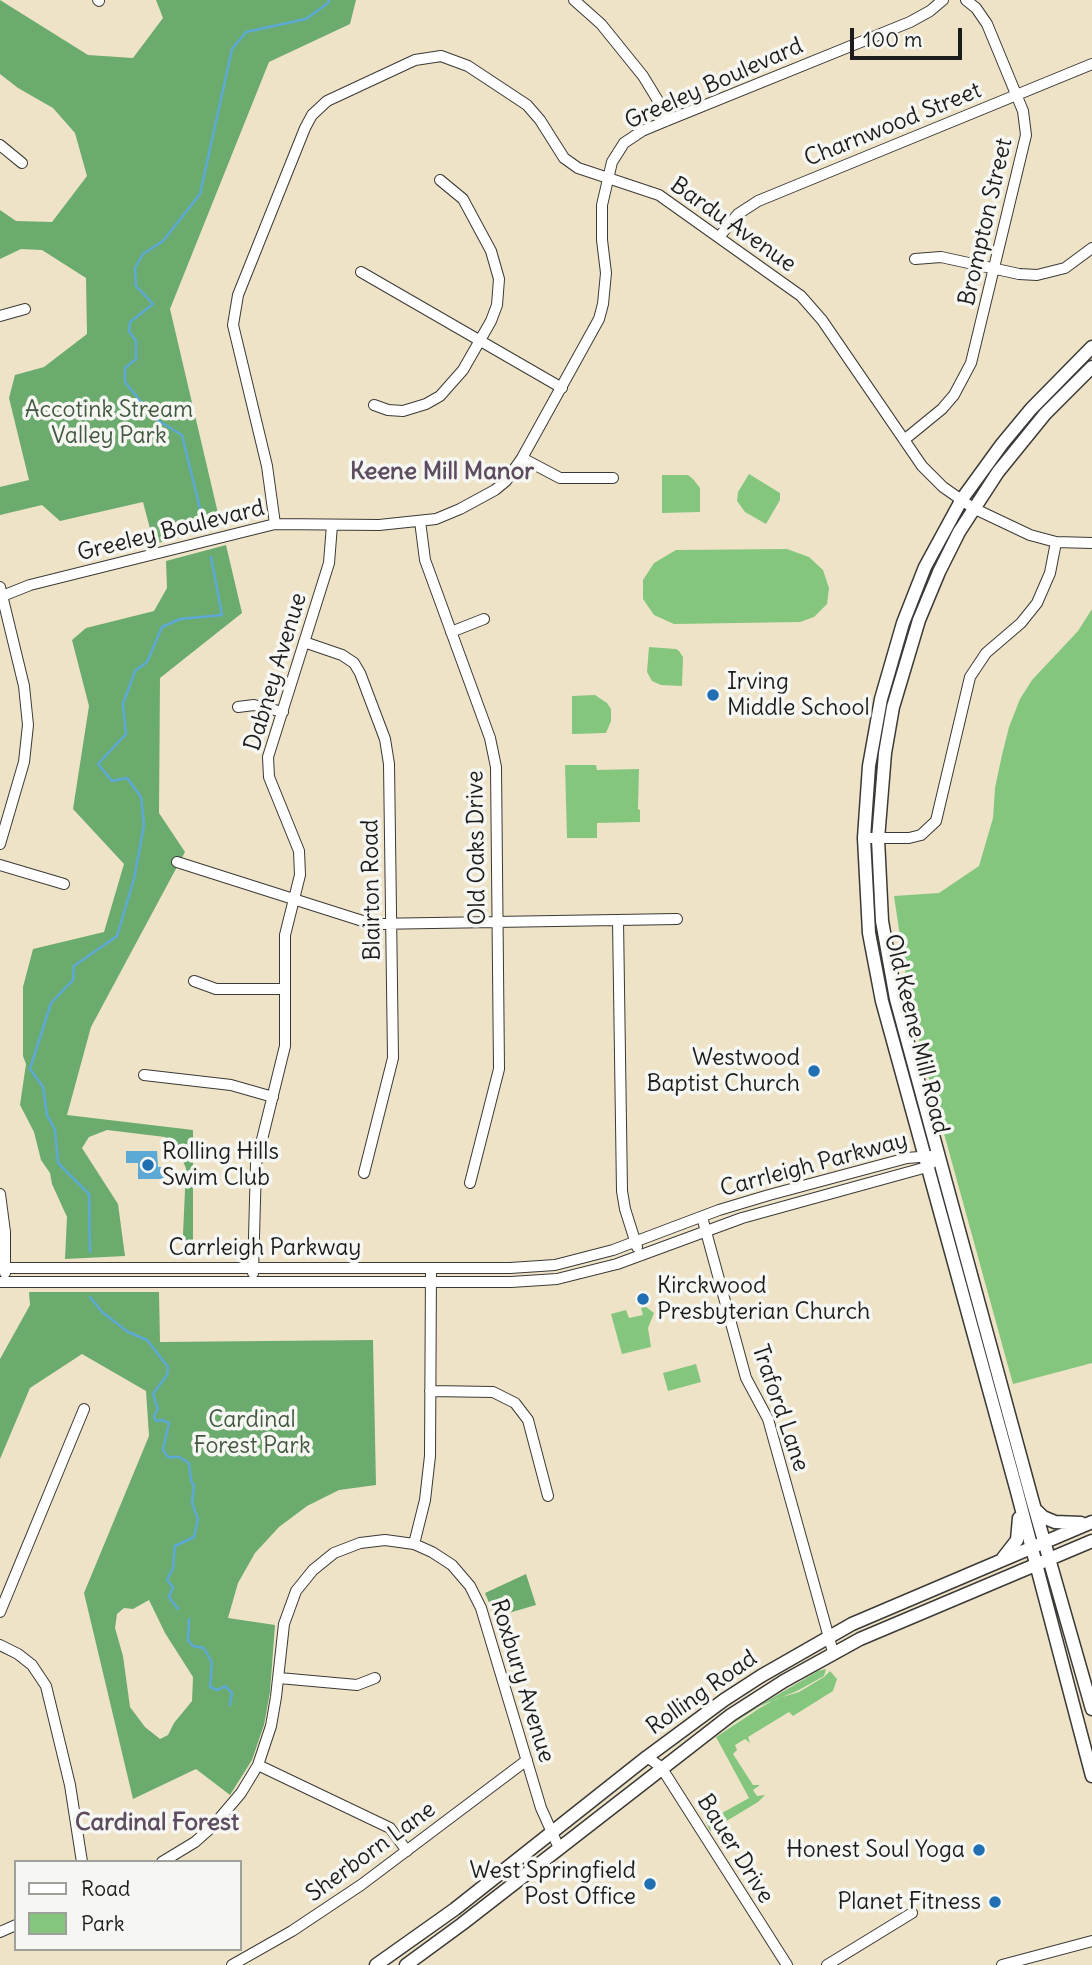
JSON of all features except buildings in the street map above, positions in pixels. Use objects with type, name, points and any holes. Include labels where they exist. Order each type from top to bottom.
[{"type":"main road","name":"Old Keene Mill Road","points":[[1092,346],[1031,409],[1002,444],[962,499],[926,567],[903,623],[887,675],[872,743],[864,838],[869,929],[880,990],[925,1161],[1025,1498],[1045,1542],[1092,1709]]},
{"type":"main road","name":"Old Keene Mill Road","points":[[1092,367],[1045,414],[998,472],[974,508],[939,572],[904,664],[893,707],[885,753],[878,839],[881,921],[890,972],[1025,1498],[1031,1548],[1092,1776]]},
{"type":"main road","points":[[1025,1498],[1045,1519],[1063,1524],[1092,1522]]},
{"type":"main road","points":[[998,1563],[1011,1550],[1017,1537],[1025,1498]]},
{"type":"main road","name":"Rolling Road","points":[[376,1965],[455,1909],[647,1757],[724,1700],[828,1637],[887,1609],[1092,1522]]},
{"type":"main road","name":"Rolling Road","points":[[406,1965],[731,1715],[833,1652],[893,1624],[1092,1541]]},
{"type":"street","points":[[574,0],[601,24],[643,76],[666,121]]},
{"type":"street","name":"Greeley Boulevard","points":[[1,593],[275,524],[379,525],[420,521],[450,514],[495,490],[506,481],[522,458],[593,334],[603,304],[606,273],[601,217],[607,178],[614,157],[624,143],[642,131],[910,22],[943,0]]},
{"type":"street","name":"Brompton Street","points":[[904,440],[942,409],[964,379],[977,345],[1026,135],[1026,120],[987,24],[976,8],[966,0]]},
{"type":"street","name":"Bardu Avenue","points":[[275,524],[267,466],[235,339],[233,315],[238,295],[305,128],[317,110],[327,101],[415,60],[429,57],[449,58],[468,66],[527,106],[541,120],[559,152],[568,161],[584,171],[659,195],[811,306],[932,478],[974,508],[1015,530],[1056,542],[1092,543]]},
{"type":"street","name":"Charnwood Street","points":[[719,237],[738,214],[750,205],[1092,64]]},
{"type":"street","points":[[0,145],[22,163]]},
{"type":"street","points":[[374,405],[403,411],[433,401],[457,379],[497,305],[500,288],[491,251],[463,199],[440,180]]},
{"type":"street","points":[[915,259],[941,257],[1019,275],[1037,275],[1055,272],[1075,263],[1092,248]]},
{"type":"street","points":[[361,272],[562,388]]},
{"type":"street","points":[[0,316],[25,309]]},
{"type":"street","points":[[522,458],[560,478],[613,478]]},
{"type":"street","name":"Old Oaks Drive","points":[[420,521],[425,560],[495,755],[499,1069],[470,1182]]},
{"type":"street","name":"Dabney Avenue","points":[[253,1282],[256,1164],[285,1046],[285,935],[300,875],[299,851],[267,767],[329,564],[332,525]]},
{"type":"street","points":[[864,838],[921,835],[936,821],[970,677],[986,653],[1021,623],[1037,603],[1050,573],[1056,542]]},
{"type":"street","points":[[0,844],[24,762],[28,725],[24,686],[1,593]]},
{"type":"street","points":[[451,632],[484,620]]},
{"type":"street","name":"Blairton Road","points":[[304,642],[342,655],[354,663],[385,739],[389,764],[393,1059],[364,1173]]},
{"type":"street","points":[[238,707],[254,705],[282,712]]},
{"type":"street","points":[[177,862],[363,923],[677,919]]},
{"type":"street","points":[[0,864],[64,884]]},
{"type":"street","points":[[618,920],[622,1191],[640,1255]]},
{"type":"street","points":[[194,981],[216,989],[285,989]]},
{"type":"street","points":[[144,1075],[230,1085],[273,1097]]},
{"type":"street","name":"Carrleigh Parkway","points":[[3,1282],[510,1282],[557,1279],[601,1269],[706,1230],[939,1157]]},
{"type":"street","name":"Carrleigh Parkway","points":[[3,1268],[510,1268],[555,1265],[597,1255],[769,1195],[925,1161]]},
{"type":"street","points":[[0,1194],[5,1232],[3,1282]]},
{"type":"street","name":"Traford Lane","points":[[702,1217],[746,1378],[768,1419],[833,1652]]},
{"type":"street","points":[[414,1544],[428,1482],[431,1268]]},
{"type":"street","points":[[430,1391],[493,1392],[515,1403],[527,1420],[548,1496]]},
{"type":"street","points":[[0,1612],[84,1409]]},
{"type":"street","name":"Roxbury Avenue","points":[[165,1860],[195,1842],[213,1826],[241,1793],[258,1765],[271,1726],[286,1614],[296,1591],[313,1570],[334,1553],[360,1543],[385,1540],[414,1544],[443,1558],[470,1586],[481,1608],[541,1808],[559,1848]]},
{"type":"street","points":[[0,1645],[32,1665],[49,1694],[70,1785],[82,1860]]},
{"type":"street","points":[[278,1678],[357,1685],[375,1678]]},
{"type":"street","name":"Bauer Drive","points":[[647,1757],[661,1768],[787,1965]]},
{"type":"street","name":"Sherborn Lane","points":[[232,1965],[328,1909],[527,1760]]},
{"type":"street","points":[[258,1765],[390,1828],[407,1851]]},
{"type":"street","points":[[827,1965],[912,1913]]},
{"type":"street","points":[[1002,1965],[1092,1941]]},
{"type":"green space","name":"Accotink Stream Valley Park","points":[[0,0],[88,55],[133,58],[163,18],[156,0],[356,0],[350,24],[269,62],[170,309],[221,526],[154,544],[143,502],[60,521],[42,505],[0,515],[0,487],[29,480],[9,398],[15,375],[44,367],[87,334],[86,278],[42,250],[21,249],[0,259],[0,210],[16,221],[52,222],[87,176],[75,133],[53,108],[0,74]]},
{"type":"green space","points":[[749,474],[780,493],[780,500],[766,524],[745,512],[737,501],[738,492]]},
{"type":"green space","points":[[662,475],[688,475],[693,479],[700,488],[700,512],[662,513]]},
{"type":"green space","points":[[226,545],[242,613],[160,678],[159,813],[185,852],[91,1027],[67,1115],[193,1130],[193,1258],[182,1256],[186,1168],[177,1149],[165,1137],[107,1130],[89,1137],[82,1148],[118,1204],[125,1256],[65,1259],[67,1217],[50,1173],[41,1160],[34,1132],[20,1105],[26,1064],[23,1056],[23,987],[33,949],[104,932],[124,864],[73,809],[89,706],[72,640],[86,628],[154,611],[167,588],[166,561]]},
{"type":"green space","points":[[787,549],[809,557],[823,570],[829,588],[827,604],[814,617],[800,622],[674,624],[654,615],[643,599],[643,580],[654,563],[676,550]]},
{"type":"green space","points":[[1092,609],[1092,1363],[1013,1384],[921,1050],[906,977],[894,896],[939,893],[979,866],[993,818],[995,788],[1002,755],[1020,699],[1032,680],[1078,631]]},
{"type":"green space","points":[[649,647],[679,651],[683,657],[682,686],[661,685],[652,681],[647,672]]},
{"type":"green space","points":[[595,695],[611,709],[611,721],[606,733],[572,734],[572,696]]},
{"type":"green space","points":[[565,765],[596,765],[597,770],[639,769],[640,822],[597,823],[597,838],[567,838]]},
{"type":"green space","name":"Cardinal Forest Park","points":[[29,1292],[159,1292],[160,1342],[373,1340],[376,1485],[339,1490],[307,1506],[279,1527],[255,1553],[238,1583],[228,1618],[275,1625],[270,1692],[264,1725],[252,1760],[230,1795],[196,1769],[133,1799],[84,1593],[149,1436],[146,1391],[82,1354],[30,1388],[0,1459],[0,1359],[30,1305]],"holes":[[[149,1600],[165,1633],[193,1677],[192,1701],[168,1735],[160,1739],[145,1727],[130,1707],[123,1656],[115,1628],[117,1614],[124,1608],[133,1609]]]},
{"type":"green space","points":[[646,1307],[654,1313],[648,1328],[651,1347],[622,1354],[611,1314],[626,1310],[629,1318],[643,1315],[641,1308]]},
{"type":"green space","points":[[696,1364],[701,1382],[668,1391],[663,1373]]},
{"type":"green space","points":[[526,1574],[536,1605],[495,1617],[485,1593]]},
{"type":"green space","points":[[826,1669],[824,1676],[797,1691],[760,1706],[716,1734],[725,1726],[818,1671]]},
{"type":"green space","points":[[830,1671],[837,1679],[833,1691],[793,1716],[789,1712],[748,1737],[750,1743],[745,1739],[735,1745],[737,1750],[733,1754],[753,1785],[760,1785],[753,1790],[757,1796],[765,1795],[710,1831],[706,1822],[749,1798],[716,1737],[760,1708],[776,1699],[799,1692]]},
{"type":"water","points":[[126,1151],[157,1151],[158,1167],[169,1167],[169,1179],[138,1179],[138,1163],[126,1163]]},
{"type":"waterway","points":[[204,525],[182,435],[154,418],[125,382],[125,368],[136,359],[136,341],[129,331],[130,322],[153,304],[136,286],[135,268],[143,254],[163,241],[200,194],[232,49],[246,32],[306,19],[329,0]]},
{"type":"waterway","points":[[90,1252],[89,1194],[58,1163],[55,1130],[47,1115],[43,1087],[30,1069],[51,1003],[73,980],[74,966],[117,936],[134,879],[144,825],[141,797],[127,778],[112,781],[98,764],[126,734],[123,704],[135,671],[147,662],[162,627],[180,619],[222,615],[211,557]]},
{"type":"waterway","points":[[90,1297],[102,1312],[128,1332],[147,1340],[168,1367],[167,1375],[153,1394],[158,1409],[154,1416],[156,1421],[169,1423],[163,1450],[168,1457],[179,1457],[189,1463],[194,1485],[192,1503],[198,1519],[194,1537],[175,1546],[173,1568],[167,1580],[173,1587],[169,1597],[178,1609]]},
{"type":"waterway","points":[[189,1619],[188,1640],[193,1646],[204,1648],[212,1663],[210,1687],[218,1690],[225,1686],[232,1693],[230,1705]]},
{"type":"place","name":"Irving Middle School","points":[[713,695]]},
{"type":"place","name":"Westwood Baptist Church","points":[[814,1071]]},
{"type":"place","name":"Rolling Hills Swim Club","points":[[148,1165]]},
{"type":"place","name":"Kirckwood Presbyterian Church","points":[[643,1299]]},
{"type":"place","name":"Honest Soul Yoga","points":[[979,1850]]},
{"type":"place","name":"West Springfield Post Office","points":[[650,1884]]},
{"type":"place","name":"Planet Fitness","points":[[995,1902]]},
{"type":"district","name":"Keene Mill Manor","points":[[442,472]]},
{"type":"district","name":"Cardinal Forest","points":[[157,1823]]}]
